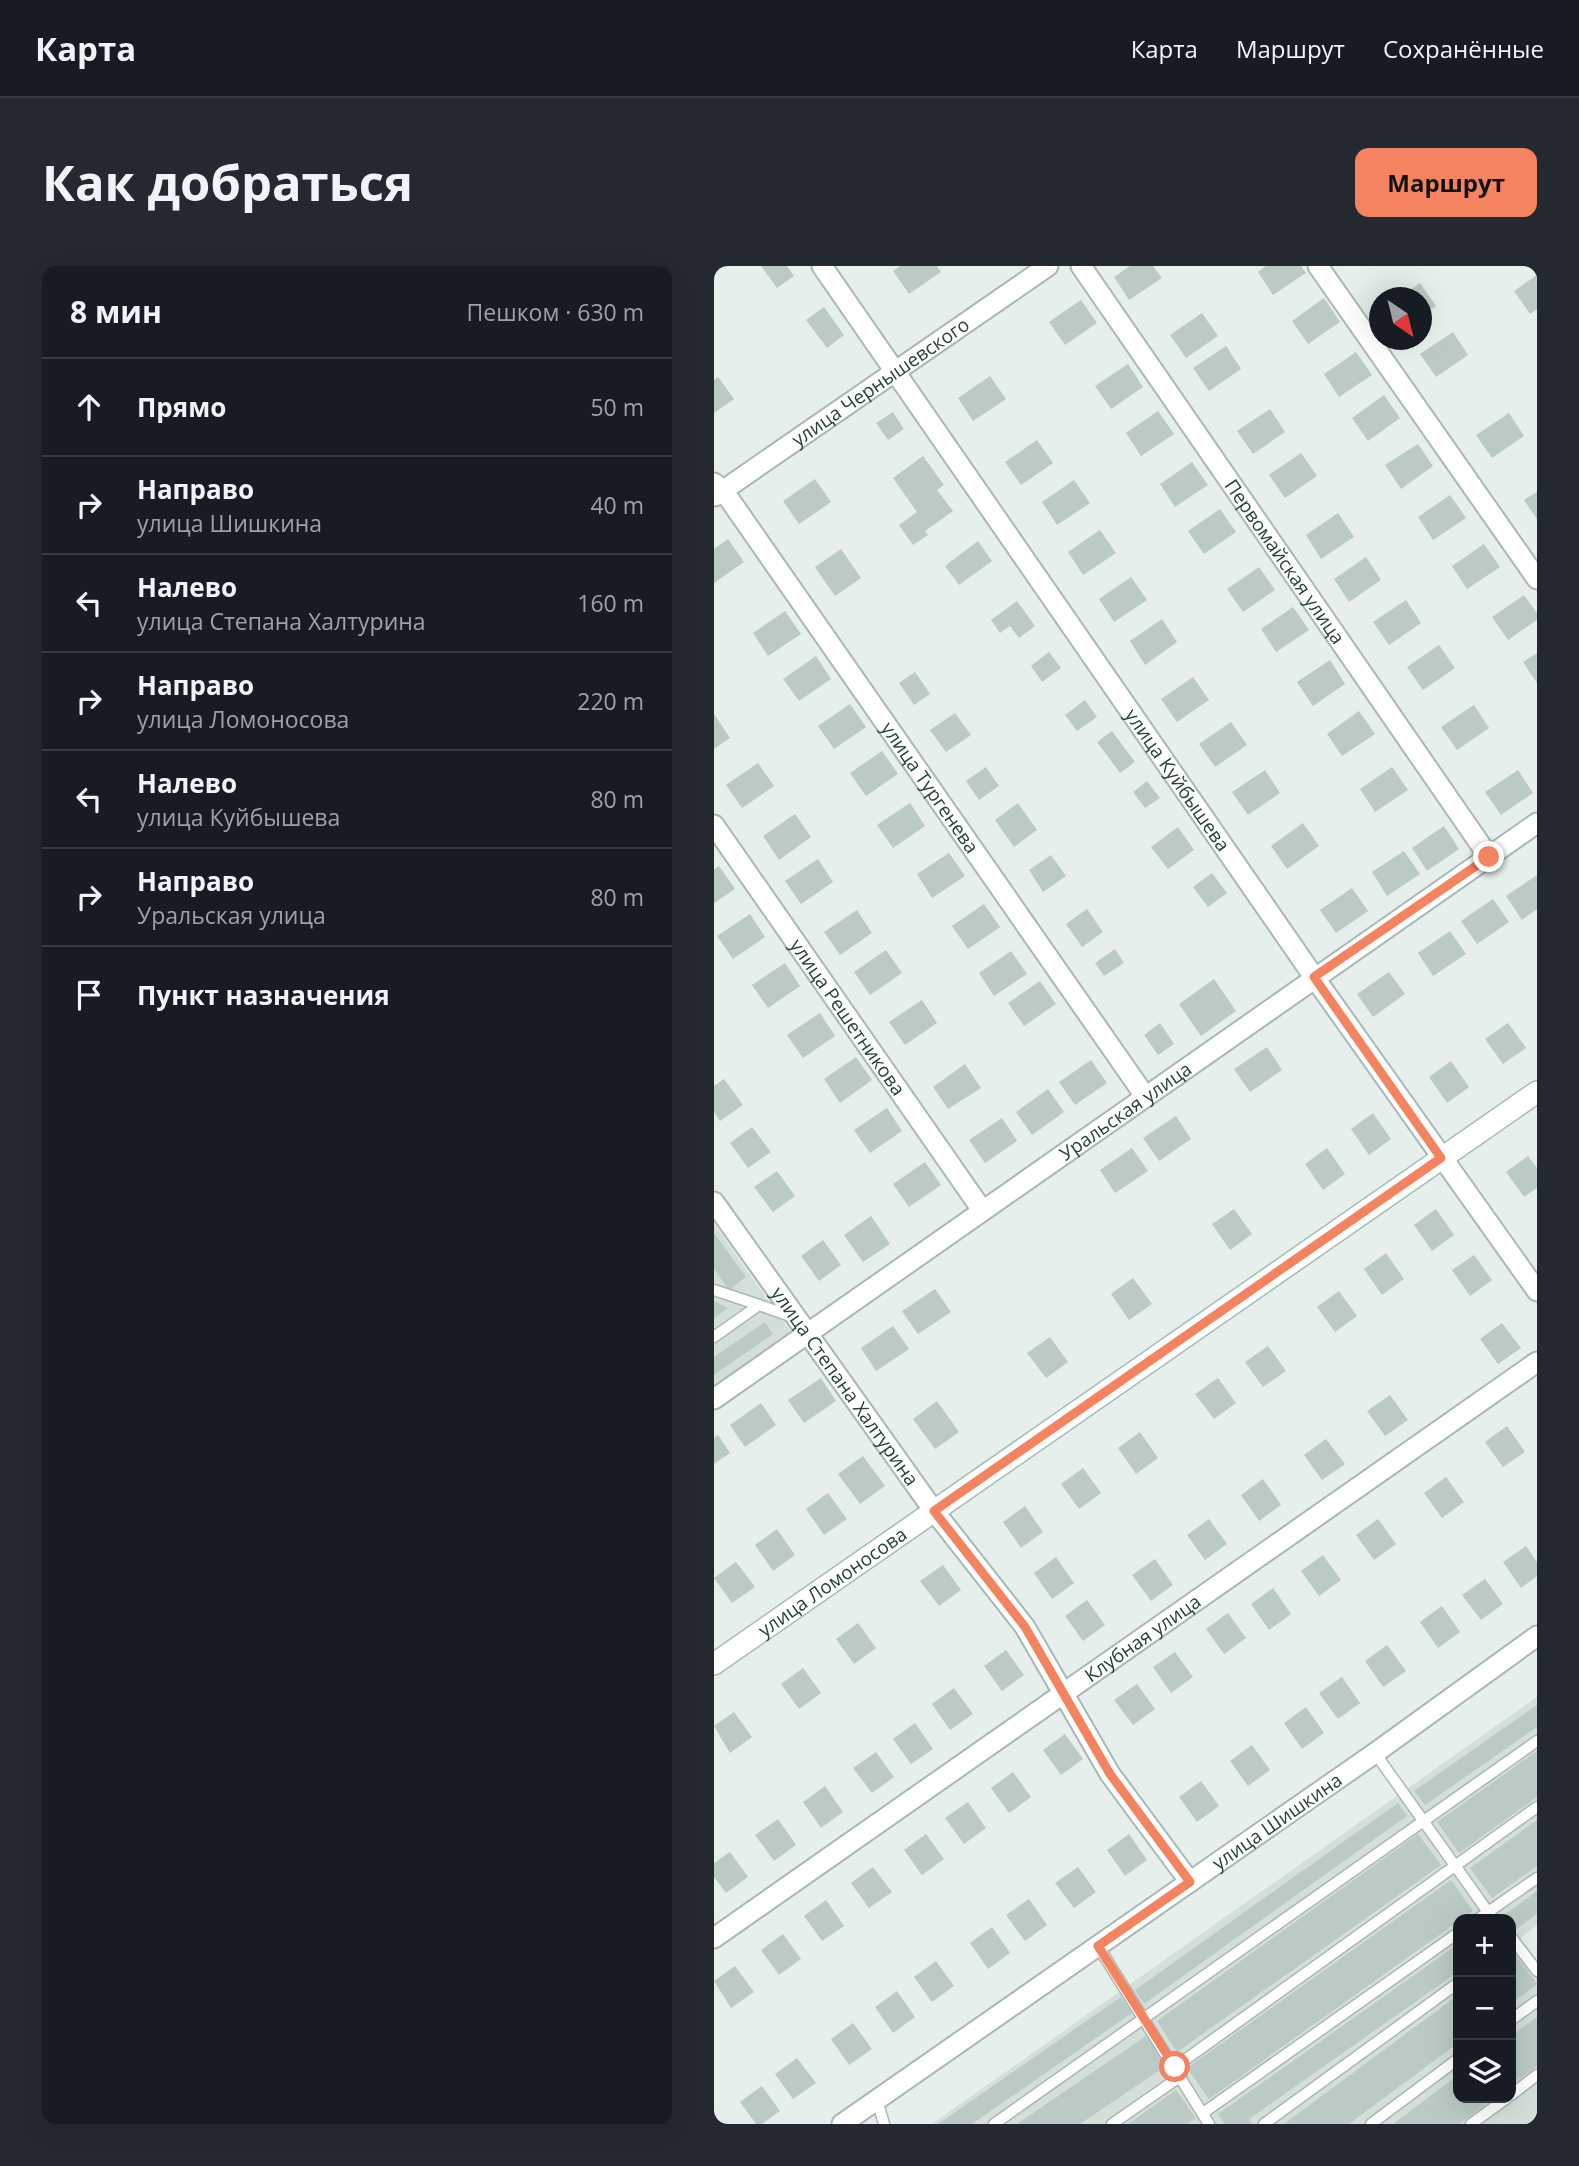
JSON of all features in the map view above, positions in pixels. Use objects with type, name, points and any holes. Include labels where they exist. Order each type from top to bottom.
[{"type":"street","name":"улица Куйбышева","points":[[822,266],[1314,977],[1537,1291]]},
{"type":"street","name":"улица Чернышевского","points":[[717,490],[1048,266]]},
{"type":"street","name":"Первомайская улица","points":[[1081,266],[1489,857]]},
{"type":"street","points":[[1318,266],[1537,579]]},
{"type":"street","name":"улица Тургенева","points":[[717,490],[1145,1096]]},
{"type":"street","name":"Уральская улица","points":[[714,1399],[1537,823]]},
{"type":"street","name":"улица Решетникова","points":[[714,825],[982,1210]]},
{"type":"street","name":"улица Ломоносова","points":[[714,1664],[1537,1091]]},
{"type":"street","name":"улица Степана Халтурина","points":[[714,1202],[934,1511],[1025,1627],[1110,1774],[1190,1882]]},
{"type":"street","name":"Клубная улица","points":[[714,1938],[1537,1362]]},
{"type":"street","name":"улица Шишкина","points":[[842,2124],[1375,1753],[1537,1636]]},
{"type":"lane","points":[[714,1290],[794,1317]]},
{"type":"lane","points":[[714,1337],[759,1305]]},
{"type":"lane","points":[[994,2124],[1537,1741]]},
{"type":"lane","points":[[1375,1753],[1484,1914]]},
{"type":"lane","points":[[1112,2124],[1178,2072],[1537,1807]]},
{"type":"lane","points":[[1490,1914],[1537,1878]]},
{"type":"lane","points":[[1203,2113],[1453,1937]]},
{"type":"lane","points":[[1098,1946],[1209,2124]]},
{"type":"lane","points":[[1516,1946],[1537,1971]]},
{"type":"lane","points":[[1264,2124],[1453,1987]]},
{"type":"lane","points":[[1516,2016],[1537,2001]]},
{"type":"lane","points":[[1374,2123],[1453,2063]]},
{"type":"lane","points":[[1516,2091],[1537,2075]]},
{"type":"lane","points":[[877,2100],[884,2124]]},
{"type":"lane","points":[[1471,2124],[1500,2103]]},
{"type":"shaded area","points":[[714,1224],[792,1334],[714,1389]]},
{"type":"shaded area","points":[[1537,1697],[1537,1925],[1519,1939],[1537,1965],[1537,2124],[932,2124]]},
{"type":"building","points":[[761,266],[787,266],[794,276],[777,288]]},
{"type":"building","points":[[900,266],[937,266],[941,272],[909,294],[893,271]]},
{"type":"building","points":[[1130,266],[1153,266],[1162,278],[1129,300],[1114,277]]},
{"type":"building","points":[[1266,266],[1301,266],[1306,273],[1273,295],[1258,272]]},
{"type":"building","points":[[1537,275],[1537,309],[1530,314],[1514,291]]},
{"type":"building","points":[[1324,298],[1340,322],[1308,344],[1292,321]]},
{"type":"building","points":[[1081,300],[1097,323],[1065,345],[1049,322]]},
{"type":"building","points":[[824,307],[844,335],[827,348],[806,320]]},
{"type":"building","points":[[1202,313],[1218,336],[1186,358],[1170,335]]},
{"type":"building","points":[[1453,332],[1468,355],[1436,377],[1420,354],[1432,350],[1432,346]]},
{"type":"building","points":[[1226,346],[1241,369],[1209,391],[1193,368]]},
{"type":"building","points":[[1356,352],[1372,375],[1339,397],[1324,374]]},
{"type":"building","points":[[1128,364],[1143,387],[1111,409],[1095,386]]},
{"type":"building","points":[[990,376],[1006,399],[973,421],[958,398]]},
{"type":"building","points":[[718,377],[734,399],[714,413],[714,380]]},
{"type":"building","points":[[1384,395],[1400,418],[1368,441],[1352,418]]},
{"type":"building","points":[[1270,409],[1285,432],[1253,454],[1237,431]]},
{"type":"building","points":[[1158,411],[1174,434],[1141,456],[1126,433]]},
{"type":"building","points":[[893,412],[904,429],[888,440],[876,423]]},
{"type":"building","points":[[1509,413],[1524,436],[1492,458],[1476,435]]},
{"type":"building","points":[[1037,440],[1053,463],[1021,485],[1005,462]]},
{"type":"building","points":[[1418,444],[1433,466],[1401,489],[1385,465]]},
{"type":"building","points":[[1301,453],[1317,476],[1285,498],[1269,475]]},
{"type":"building","points":[[923,456],[944,485],[937,490],[953,511],[925,531],[928,535],[913,545],[899,525],[917,512],[893,478]]},
{"type":"building","points":[[1192,462],[1208,485],[1175,507],[1160,484]]},
{"type":"building","points":[[815,479],[831,502],[799,524],[783,501]]},
{"type":"building","points":[[1074,480],[1090,503],[1057,525],[1042,502]]},
{"type":"building","points":[[1537,492],[1537,519],[1524,500]]},
{"type":"building","points":[[1450,495],[1466,518],[1433,540],[1418,517]]},
{"type":"building","points":[[1220,509],[1236,532],[1204,554],[1188,531]]},
{"type":"building","points":[[1338,513],[1354,537],[1321,559],[1306,535]]},
{"type":"building","points":[[1100,530],[1116,553],[1083,575],[1068,552]]},
{"type":"building","points":[[728,539],[744,562],[714,583],[714,549]]},
{"type":"building","points":[[978,541],[992,561],[959,585],[945,566]]},
{"type":"building","points":[[1484,544],[1500,567],[1467,589],[1452,566]]},
{"type":"building","points":[[841,549],[861,578],[835,596],[815,567]]},
{"type":"building","points":[[1366,557],[1381,580],[1349,602],[1334,579]]},
{"type":"building","points":[[1259,567],[1275,590],[1243,612],[1227,589]]},
{"type":"building","points":[[1131,577],[1147,600],[1114,622],[1099,599]]},
{"type":"building","points":[[1524,595],[1537,613],[1537,620],[1508,640],[1492,617]]},
{"type":"building","points":[[1406,600],[1421,623],[1389,645],[1373,622]]},
{"type":"building","points":[[1017,601],[1035,626],[1019,638],[1010,626],[1000,633],[991,620]]},
{"type":"building","points":[[1293,607],[1309,630],[1276,652],[1261,629]]},
{"type":"building","points":[[785,611],[801,634],[768,656],[753,633]]},
{"type":"building","points":[[1162,619],[1177,642],[1145,665],[1130,641]]},
{"type":"building","points":[[1439,645],[1455,668],[1423,690],[1407,667]]},
{"type":"building","points":[[1049,652],[1061,668],[1042,682],[1031,666]]},
{"type":"building","points":[[1537,653],[1537,683],[1523,662]]},
{"type":"building","points":[[816,656],[831,679],[799,701],[783,679]]},
{"type":"building","points":[[1330,660],[1345,684],[1313,706],[1297,682]]},
{"type":"building","points":[[915,672],[930,694],[914,705],[899,683]]},
{"type":"building","points":[[1193,677],[1209,700],[1177,722],[1161,699]]},
{"type":"building","points":[[1085,700],[1097,717],[1077,731],[1065,715]]},
{"type":"building","points":[[850,704],[866,727],[834,749],[818,726]]},
{"type":"building","points":[[1474,705],[1489,728],[1457,750],[1441,727]]},
{"type":"building","points":[[1359,711],[1375,734],[1342,756],[1327,734]]},
{"type":"building","points":[[955,713],[971,735],[946,752],[930,730]]},
{"type":"building","points":[[714,714],[730,738],[714,749]]},
{"type":"building","points":[[1231,722],[1247,745],[1215,767],[1199,744]]},
{"type":"building","points":[[1112,731],[1135,762],[1120,773],[1097,742]]},
{"type":"building","points":[[882,751],[898,774],[866,796],[850,773]]},
{"type":"building","points":[[758,763],[774,786],[742,808],[726,785]]},
{"type":"building","points":[[986,767],[999,786],[979,800],[966,781]]},
{"type":"building","points":[[1392,767],[1408,790],[1375,812],[1360,789]]},
{"type":"building","points":[[1265,770],[1280,793],[1248,815],[1232,792]]},
{"type":"building","points":[[1518,770],[1533,793],[1501,815],[1485,792]]},
{"type":"building","points":[[1147,781],[1160,798],[1145,808],[1133,792]]},
{"type":"building","points":[[910,803],[925,826],[893,848],[877,825]]},
{"type":"building","points":[[1018,803],[1037,830],[1014,847],[995,820]]},
{"type":"building","points":[[795,814],[811,837],[779,860],[763,836]]},
{"type":"building","points":[[1303,823],[1319,846],[1287,869],[1271,846]]},
{"type":"building","points":[[1444,826],[1459,849],[1427,871],[1412,848]]},
{"type":"building","points":[[1178,827],[1194,850],[1168,869],[1151,847]]},
{"type":"building","points":[[1404,851],[1420,874],[1387,896],[1372,872]]},
{"type":"building","points":[[949,853],[965,876],[932,898],[917,874]]},
{"type":"building","points":[[1051,855],[1066,876],[1043,892],[1029,870]]},
{"type":"building","points":[[818,859],[833,882],[801,904],[785,881]]},
{"type":"building","points":[[719,866],[735,889],[714,903],[714,869]]},
{"type":"building","points":[[1212,873],[1227,893],[1208,907],[1193,887]]},
{"type":"building","points":[[1537,875],[1537,909],[1522,920],[1506,896]]},
{"type":"building","points":[[1352,888],[1368,911],[1336,933],[1320,910]]},
{"type":"building","points":[[1493,899],[1509,922],[1477,944],[1461,921]]},
{"type":"building","points":[[984,904],[1000,927],[968,949],[952,926]]},
{"type":"building","points":[[1087,909],[1103,932],[1082,947],[1066,924]]},
{"type":"building","points":[[857,910],[872,933],[840,955],[824,932]]},
{"type":"building","points":[[750,914],[765,937],[733,959],[717,936]]},
{"type":"building","points":[[1450,931],[1466,954],[1433,976],[1418,953]]},
{"type":"building","points":[[1115,949],[1124,963],[1104,976],[1095,963]]},
{"type":"building","points":[[886,950],[902,973],[870,995],[854,972]]},
{"type":"building","points":[[1011,951],[1027,974],[994,996],[979,973]]},
{"type":"building","points":[[785,963],[800,986],[768,1008],[752,985]]},
{"type":"building","points":[[1389,972],[1405,994],[1373,1017],[1357,994]]},
{"type":"building","points":[[1214,979],[1236,1011],[1201,1036],[1179,1004]]},
{"type":"building","points":[[1040,981],[1056,1004],[1024,1026],[1008,1003]]},
{"type":"building","points":[[922,1000],[937,1023],[905,1045],[889,1022]]},
{"type":"building","points":[[820,1013],[835,1036],[803,1058],[787,1035]]},
{"type":"building","points":[[1160,1023],[1174,1044],[1158,1055],[1144,1035]]},
{"type":"building","points":[[1508,1023],[1526,1048],[1503,1064],[1485,1039]]},
{"type":"building","points":[[1267,1047],[1282,1070],[1250,1092],[1234,1069]]},
{"type":"building","points":[[856,1057],[872,1080],[840,1103],[824,1079]]},
{"type":"building","points":[[1091,1060],[1107,1083],[1075,1105],[1059,1082]]},
{"type":"building","points":[[1451,1061],[1469,1087],[1447,1103],[1429,1077]]},
{"type":"building","points":[[965,1064],[981,1088],[948,1109],[933,1087]]},
{"type":"building","points":[[724,1079],[743,1105],[720,1121],[714,1112],[714,1086]]},
{"type":"building","points":[[1048,1089],[1064,1112],[1032,1135],[1016,1112]]},
{"type":"building","points":[[887,1108],[902,1131],[870,1153],[854,1130]]},
{"type":"building","points":[[1373,1113],[1391,1139],[1369,1155],[1351,1129]]},
{"type":"building","points":[[1176,1116],[1191,1139],[1159,1161],[1143,1138]]},
{"type":"building","points":[[1002,1118],[1017,1141],[985,1163],[969,1140]]},
{"type":"building","points":[[752,1127],[771,1152],[748,1168],[730,1143]]},
{"type":"building","points":[[1132,1148],[1148,1171],[1115,1193],[1100,1170]]},
{"type":"building","points":[[1327,1148],[1345,1174],[1323,1190],[1305,1164]]},
{"type":"building","points":[[1528,1156],[1537,1168],[1537,1188],[1524,1197],[1506,1172]]},
{"type":"building","points":[[925,1162],[941,1185],[909,1207],[893,1184]]},
{"type":"building","points":[[777,1171],[795,1196],[773,1212],[754,1187]]},
{"type":"building","points":[[1234,1209],[1252,1234],[1230,1250],[1212,1224]]},
{"type":"building","points":[[1436,1209],[1454,1235],[1432,1251],[1414,1225]]},
{"type":"building","points":[[871,1216],[890,1244],[863,1262],[844,1235]]},
{"type":"building","points":[[714,1233],[746,1277],[729,1290],[714,1269]]},
{"type":"building","points":[[823,1240],[841,1265],[819,1281],[801,1256]]},
{"type":"building","points":[[1386,1253],[1404,1279],[1382,1295],[1364,1269]]},
{"type":"building","points":[[1474,1255],[1492,1280],[1470,1296],[1452,1270]]},
{"type":"building","points":[[1133,1278],[1152,1304],[1129,1320],[1111,1294]]},
{"type":"building","points":[[935,1289],[951,1312],[918,1334],[902,1311]]},
{"type":"building","points":[[1339,1291],[1357,1316],[1335,1332],[1317,1307]]},
{"type":"building","points":[[714,1301],[728,1308],[714,1318]]},
{"type":"building","points":[[765,1322],[773,1334],[714,1375],[714,1357]]},
{"type":"building","points":[[1502,1323],[1521,1348],[1498,1364],[1480,1339]]},
{"type":"building","points":[[893,1326],[909,1349],[876,1371],[861,1348]]},
{"type":"building","points":[[1050,1337],[1068,1362],[1046,1378],[1027,1353]]},
{"type":"building","points":[[1268,1346],[1286,1371],[1263,1387],[1245,1362]]},
{"type":"building","points":[[821,1378],[836,1401],[804,1423],[788,1400]]},
{"type":"building","points":[[1218,1378],[1236,1403],[1214,1419],[1195,1394]]},
{"type":"building","points":[[1390,1395],[1408,1420],[1385,1436],[1367,1411]]},
{"type":"building","points":[[937,1401],[959,1432],[935,1449],[913,1419]]},
{"type":"building","points":[[761,1403],[776,1425],[745,1447],[730,1425]]},
{"type":"building","points":[[1507,1426],[1525,1452],[1503,1467],[1485,1442]]},
{"type":"building","points":[[1140,1432],[1158,1458],[1136,1474],[1118,1448]]},
{"type":"building","points":[[718,1435],[730,1453],[714,1464],[714,1438]]},
{"type":"building","points":[[1326,1439],[1345,1464],[1322,1480],[1304,1455]]},
{"type":"building","points":[[863,1456],[885,1486],[860,1504],[838,1474]]},
{"type":"building","points":[[1083,1468],[1101,1493],[1079,1509],[1061,1484]]},
{"type":"building","points":[[1446,1477],[1464,1502],[1442,1518],[1424,1493]]},
{"type":"building","points":[[1263,1479],[1281,1505],[1259,1521],[1241,1495]]},
{"type":"building","points":[[828,1493],[847,1519],[824,1535],[806,1509]]},
{"type":"building","points":[[1025,1506],[1043,1532],[1021,1548],[1003,1522]]},
{"type":"building","points":[[1209,1519],[1227,1544],[1205,1560],[1187,1535]]},
{"type":"building","points":[[1378,1519],[1396,1544],[1374,1560],[1356,1535]]},
{"type":"building","points":[[777,1529],[795,1555],[773,1571],[755,1545]]},
{"type":"building","points":[[1526,1546],[1537,1562],[1537,1576],[1521,1588],[1503,1562]]},
{"type":"building","points":[[1323,1555],[1341,1580],[1319,1596],[1301,1571]]},
{"type":"building","points":[[1056,1557],[1074,1583],[1052,1599],[1034,1573]]},
{"type":"building","points":[[1155,1559],[1173,1585],[1151,1601],[1132,1575]]},
{"type":"building","points":[[736,1562],[755,1587],[732,1603],[714,1578]]},
{"type":"building","points":[[943,1565],[961,1590],[939,1606],[920,1581]]},
{"type":"building","points":[[1485,1579],[1503,1604],[1481,1620],[1462,1595]]},
{"type":"building","points":[[1273,1588],[1291,1614],[1269,1630],[1251,1604]]},
{"type":"building","points":[[1087,1600],[1105,1625],[1083,1641],[1065,1616]]},
{"type":"building","points":[[1442,1606],[1460,1632],[1438,1648],[1420,1622]]},
{"type":"building","points":[[1228,1613],[1246,1638],[1224,1654],[1206,1629]]},
{"type":"building","points":[[858,1623],[876,1648],[854,1664],[836,1639]]},
{"type":"building","points":[[1387,1645],[1406,1671],[1383,1687],[1365,1661]]},
{"type":"building","points":[[1006,1650],[1024,1675],[1002,1691],[984,1666]]},
{"type":"building","points":[[1175,1652],[1193,1677],[1171,1693],[1153,1667]]},
{"type":"building","points":[[803,1668],[821,1693],[799,1709],[781,1684]]},
{"type":"building","points":[[1342,1677],[1360,1703],[1338,1719],[1319,1693]]},
{"type":"building","points":[[1137,1684],[1155,1709],[1133,1725],[1114,1700]]},
{"type":"building","points":[[954,1688],[973,1714],[950,1730],[932,1704]]},
{"type":"building","points":[[1537,1705],[1537,1727],[1425,1805],[1414,1791]]},
{"type":"building","points":[[1306,1707],[1324,1733],[1302,1749],[1284,1723]]},
{"type":"building","points":[[734,1712],[752,1737],[730,1753],[714,1726]]},
{"type":"building","points":[[915,1723],[933,1749],[911,1764],[893,1739]]},
{"type":"building","points":[[1065,1734],[1083,1759],[1061,1775],[1043,1750]]},
{"type":"building","points":[[1252,1745],[1270,1770],[1248,1786],[1230,1761]]},
{"type":"building","points":[[1537,1751],[1537,1797],[1459,1853],[1437,1822]]},
{"type":"building","points":[[876,1752],[894,1777],[872,1793],[853,1768]]},
{"type":"building","points":[[1013,1772],[1031,1797],[1009,1813],[991,1788]]},
{"type":"building","points":[[1201,1781],[1219,1806],[1197,1822],[1179,1797]]},
{"type":"building","points":[[825,1786],[843,1812],[821,1828],[803,1802]]},
{"type":"building","points":[[968,1802],[986,1828],[964,1844],[945,1818]]},
{"type":"building","points":[[1398,1803],[1407,1816],[1144,2004],[1135,1990]]},
{"type":"building","points":[[778,1819],[796,1845],[774,1861],[755,1835]]},
{"type":"building","points":[[1537,1820],[1537,1866],[1492,1898],[1470,1868]]},
{"type":"building","points":[[926,1834],[944,1859],[922,1875],[904,1850]]},
{"type":"building","points":[[1129,1834],[1147,1860],[1125,1876],[1107,1850]]},
{"type":"building","points":[[1418,1834],[1441,1865],[1177,2052],[1157,2021]]},
{"type":"building","points":[[730,1852],[748,1877],[726,1893],[714,1877],[714,1863]]},
{"type":"building","points":[[873,1867],[892,1892],[869,1908],[851,1883]]},
{"type":"building","points":[[1078,1867],[1096,1892],[1074,1908],[1055,1883]]},
{"type":"building","points":[[1451,1880],[1473,1911],[1469,1914],[1453,1914],[1453,1925],[1209,2099],[1187,2068]]},
{"type":"building","points":[[1537,1891],[1537,1914],[1516,1929],[1516,1914],[1505,1914]]},
{"type":"building","points":[[1029,1899],[1047,1925],[1025,1941],[1006,1915]]},
{"type":"building","points":[[826,1900],[844,1926],[822,1941],[804,1916]]},
{"type":"building","points":[[992,1927],[1010,1953],[988,1969],[970,1943]]},
{"type":"building","points":[[783,1934],[801,1959],[779,1975],[761,1950]]},
{"type":"building","points":[[1453,1948],[1453,1976],[1249,2119],[1252,2124],[1225,2124],[1218,2114]]},
{"type":"building","points":[[1516,1956],[1537,1984],[1516,2000]]},
{"type":"building","points":[[936,1961],[954,1986],[932,2002],[914,1977]]},
{"type":"building","points":[[735,1966],[754,1992],[731,2008],[714,1981]]},
{"type":"building","points":[[897,1991],[915,2017],[893,2033],[875,2007]]},
{"type":"building","points":[[1121,1997],[1132,2013],[972,2124],[938,2124]]},
{"type":"building","points":[[1453,1999],[1453,2047],[1349,2124],[1284,2124]]},
{"type":"building","points":[[1537,2017],[1537,2066],[1516,2081],[1516,2040],[1516,2032]]},
{"type":"building","points":[[853,2023],[872,2049],[849,2065],[831,2039]]},
{"type":"building","points":[[1146,2036],[1166,2066],[1080,2124],[1017,2124]]},
{"type":"building","points":[[797,2058],[816,2083],[793,2099],[775,2074]]},
{"type":"building","points":[[1453,2079],[1453,2103],[1487,2103],[1459,2124],[1393,2124]]},
{"type":"building","points":[[762,2086],[780,2111],[762,2124],[756,2124],[740,2102]]},
{"type":"building","points":[[1176,2090],[1196,2118],[1187,2124],[1128,2124]]},
{"type":"route","points":[[1175,2067],[1098,1946],[1190,1882],[1110,1774],[1025,1627],[934,1511],[1441,1158],[1314,977],[1489,857]]}]
